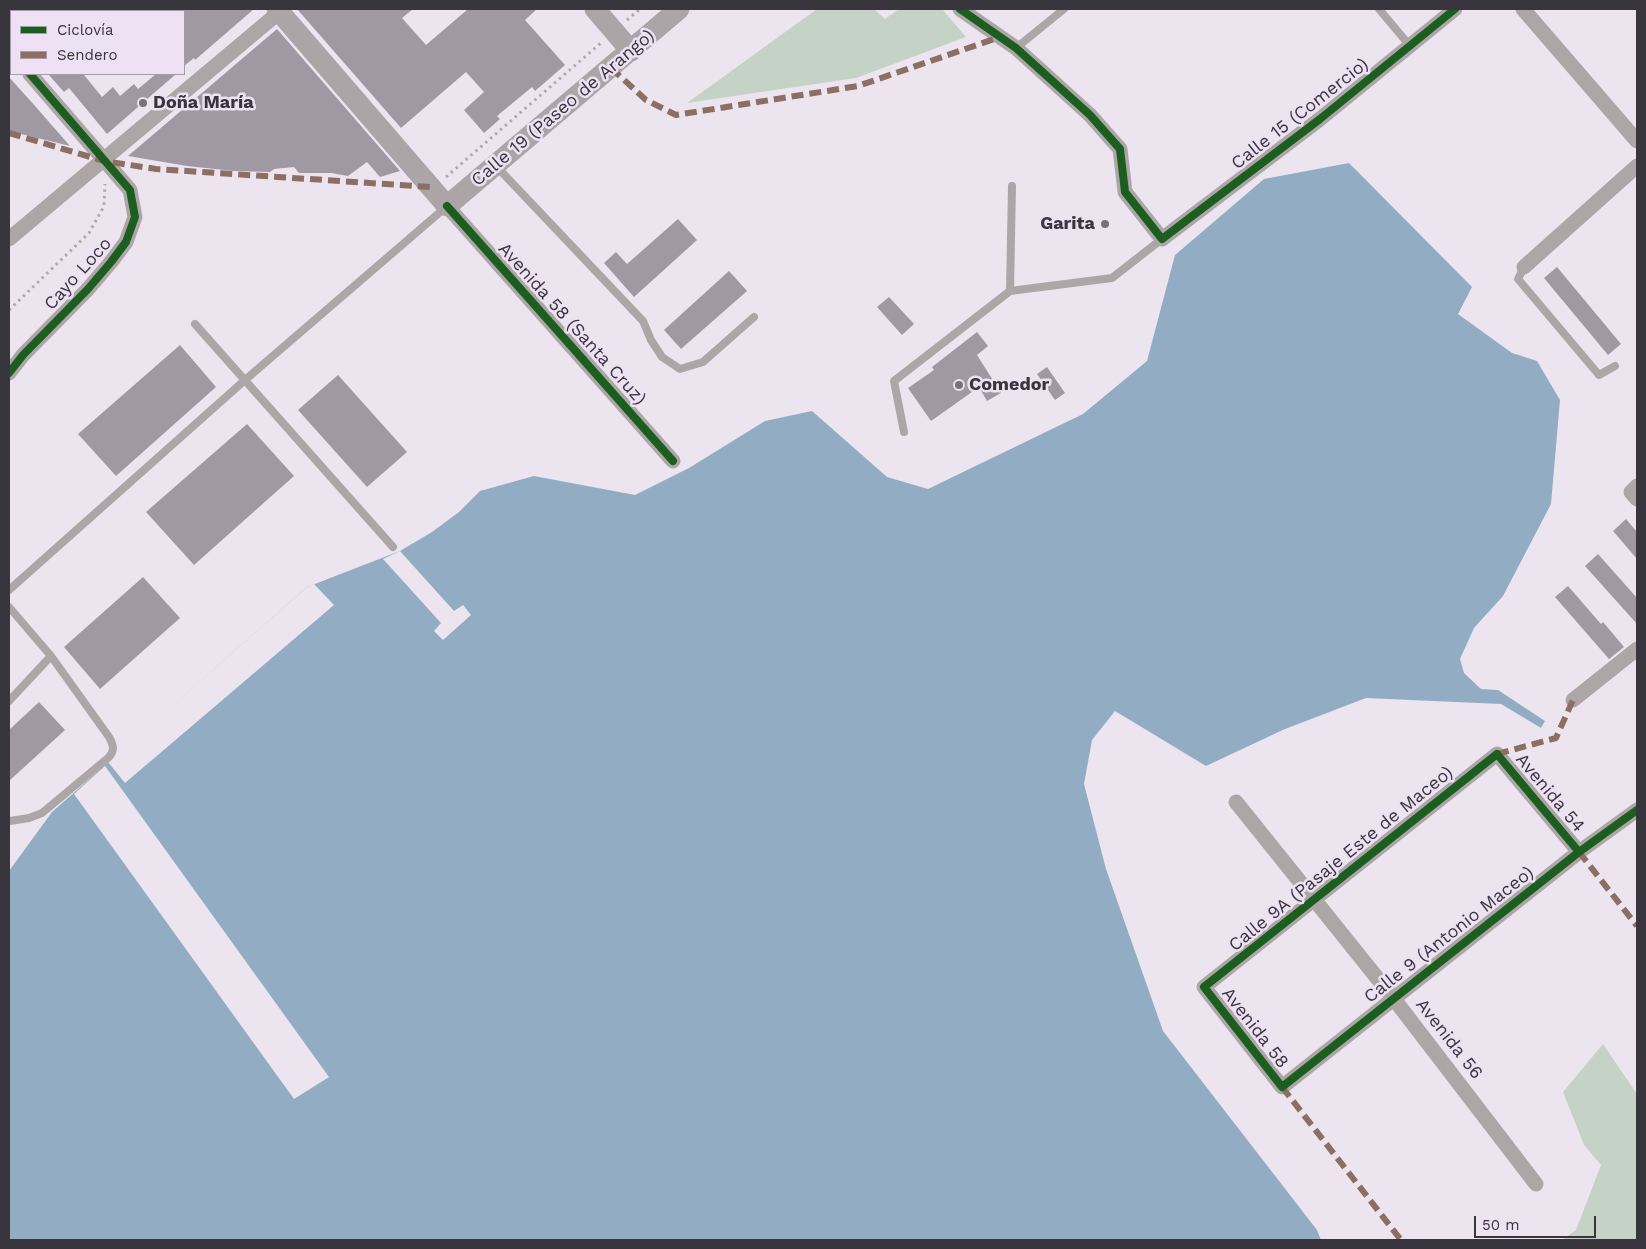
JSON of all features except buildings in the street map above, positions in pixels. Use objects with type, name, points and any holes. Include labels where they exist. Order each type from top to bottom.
[{"type":"main road","points":[[595,9],[631,51]]},
{"type":"main road","name":"Calle 19 (Paseo de Arango)","points":[[448,206],[679,9]]},
{"type":"main road","name":"Avenida 58 (Santa Cruz)","points":[[280,10],[448,206]]},
{"type":"street","name":"Calle 15 (Comercio)","points":[[1162,239],[1320,119],[1455,9]]},
{"type":"street","points":[[1523,9],[1637,141]]},
{"type":"street","points":[[9,239],[280,10]]},
{"type":"street","points":[[969,11],[1016,48],[1090,115],[1120,149],[1125,192],[1162,239]]},
{"type":"street","name":"Cayo Loco","points":[[9,373],[88,289],[126,242],[135,217],[130,190],[31,75]]},
{"type":"street","points":[[1524,266],[1637,166]]},
{"type":"street","name":"Avenida 58 (Santa Cruz)","points":[[448,206],[673,461]]},
{"type":"street","points":[[1574,700],[1637,649]]},
{"type":"street","name":"Avenida 54","points":[[1497,754],[1579,852]]},
{"type":"street","name":"Calle 9A (Pasaje Este de Maceo)","points":[[1204,987],[1497,754]]},
{"type":"street","name":"Avenida 56","points":[[1236,802],[1394,999],[1536,1184]]},
{"type":"street","name":"Calle 9 (Antonio Maceo)","points":[[1282,1087],[1579,852],[1637,810]]},
{"type":"street","name":"Avenida 58","points":[[1204,987],[1282,1087]]},
{"type":"lane","points":[[1016,48],[1064,9]]},
{"type":"lane","points":[[1379,9],[1410,46]]},
{"type":"lane","points":[[496,166],[643,320],[651,340],[662,357],[680,369],[703,362],[754,317]]},
{"type":"lane","points":[[1010,291],[1012,186]]},
{"type":"lane","points":[[9,590],[245,380],[448,206]]},
{"type":"lane","points":[[904,432],[894,381],[1010,291],[1112,278],[1162,239]]},
{"type":"lane","points":[[1524,266],[1518,279],[1600,375],[1614,366]]},
{"type":"lane","points":[[195,324],[393,547]]},
{"type":"lane","points":[[9,607],[51,656],[110,737],[114,746],[113,753],[42,813],[29,818],[9,821]]},
{"type":"lane","points":[[9,701],[51,656]]},
{"type":"path","points":[[441,174],[446,177],[640,9]]},
{"type":"path","points":[[9,310],[89,233],[104,206],[104,160]]},
{"type":"green space","points":[[817,9],[874,9],[885,19],[899,9],[942,9],[966,37],[856,78],[687,103]]},
{"type":"green space","points":[[1603,1044],[1637,1094],[1637,1240],[1562,1240],[1576,1230],[1601,1165],[1584,1145],[1563,1092]]},
{"type":"water","points":[[1349,163],[1472,287],[1458,314],[1512,353],[1537,361],[1560,400],[1551,504],[1503,596],[1474,628],[1460,659],[1464,673],[1481,689],[1498,690],[1545,721],[1541,728],[1501,704],[1366,698],[1285,729],[1206,766],[1115,711],[1092,740],[1084,784],[1106,869],[1163,1031],[1317,1230],[1321,1240],[9,1240],[9,871],[52,812],[307,587],[400,551],[432,532],[459,512],[480,491],[534,476],[635,495],[689,468],[765,421],[812,411],[887,477],[928,489],[1083,414],[1147,361],[1175,255],[1264,179]]},
{"type":"pier","points":[[400,551],[454,611],[463,605],[471,615],[443,640],[434,631],[441,623],[383,559]]},
{"type":"pier","points":[[314,584],[334,605],[125,783],[108,762],[307,587]]},
{"type":"pier","points":[[105,766],[329,1077],[294,1099],[74,794]]},
{"type":"marked path","points":[[611,68],[646,100],[676,115],[858,86],[1000,37]]},
{"type":"marked path","points":[[9,133],[104,161],[156,169],[431,187]]},
{"type":"marked path","points":[[1497,754],[1556,738],[1573,700]]},
{"type":"marked path","points":[[1579,852],[1637,926]]},
{"type":"marked path","points":[[1282,1087],[1401,1240]]},
{"type":"cycle path","points":[[960,9],[1016,48],[1090,115],[1120,149],[1125,192],[1162,239],[1320,119],[1455,9]]},
{"type":"cycle path","points":[[9,373],[23,355],[88,289],[111,262],[126,242],[135,217],[130,190],[31,75]]},
{"type":"cycle path","points":[[447,206],[673,461]]},
{"type":"cycle path","points":[[1579,852],[1497,754],[1204,987],[1282,1087],[1579,852],[1637,810]]},
{"type":"place","name":"Doña María","points":[[143,103]]},
{"type":"place","name":"Garita","points":[[1105,224]]},
{"type":"place","name":"Comedor","points":[[959,385]]}]
